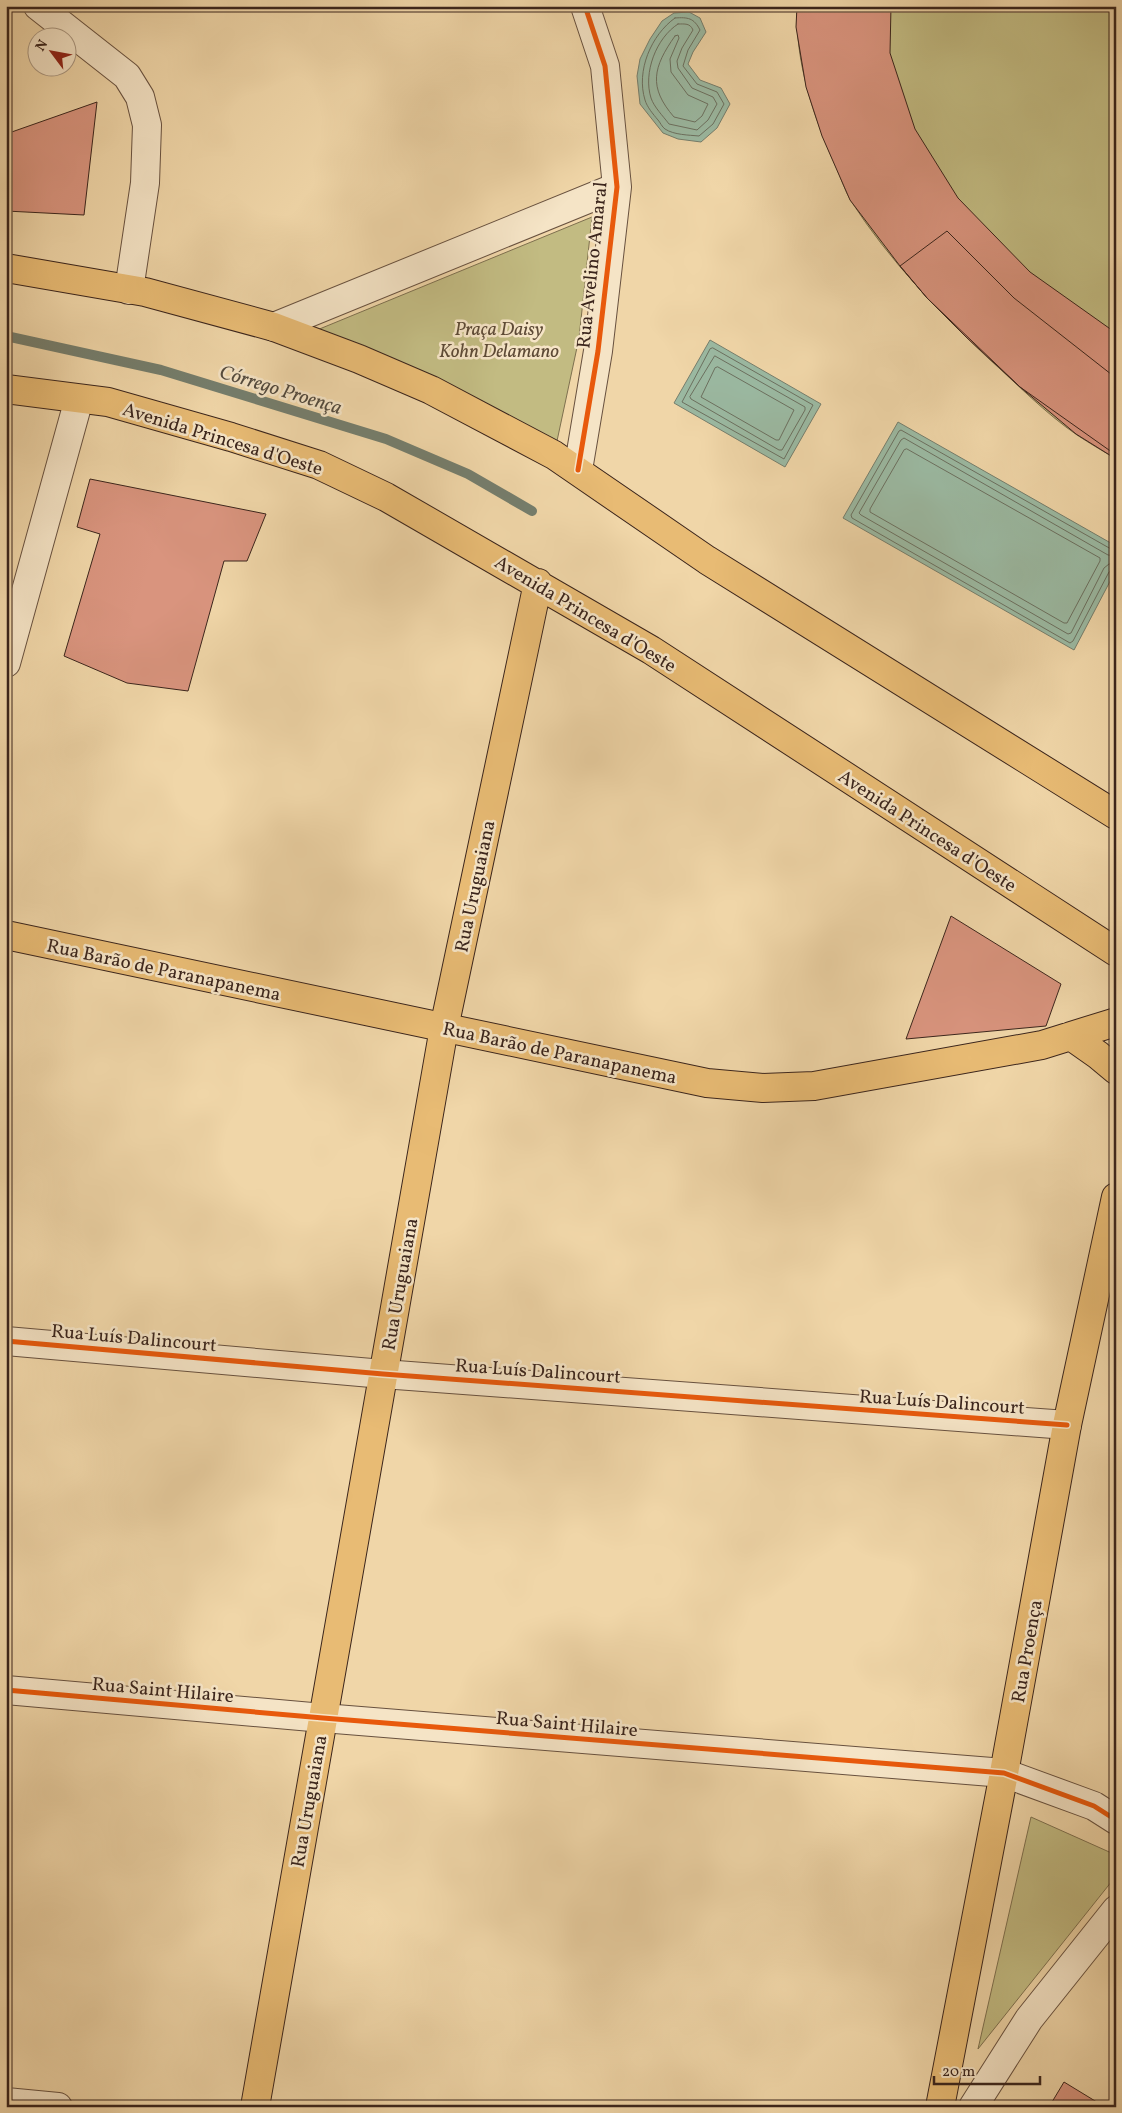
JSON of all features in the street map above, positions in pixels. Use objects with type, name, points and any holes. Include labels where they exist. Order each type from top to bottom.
[{"type":"main road","points":[[6,268],[129,290],[274,327],[359,359],[431,390],[554,455],[707,560],[1116,815]]},
{"type":"main road","name":"Avenida Princesa d'Oeste","points":[[6,389],[108,402],[231,436],[319,466],[386,497],[538,583],[651,650],[1116,952]]},
{"type":"main road","name":"Rua Uruguaiana","points":[[255,2107],[444,1028],[538,583]]},
{"type":"main road","name":"Rua Barão de Paranapanema","points":[[6,935],[707,1083],[762,1088],[814,1086],[1042,1045],[1116,1022]]},
{"type":"main road","points":[[1071,1036],[1116,1070]]},
{"type":"main road","name":"Rua Proença","points":[[940,2107],[1004,1773],[1067,1425],[1116,1198]]},
{"type":"street","points":[[38,6],[127,76],[140,97],[147,125],[145,183],[129,290]]},
{"type":"street","name":"Rua Avelino Amaral","points":[[578,470],[598,351],[617,187],[605,66],[585,6]]},
{"type":"street","name":"Rua Avelino Amaral","points":[[274,327],[617,187]]},
{"type":"street","points":[[6,663],[79,399]]},
{"type":"street","name":"Rua Luís Dalincourt","points":[[6,1341],[383,1374],[1067,1425]]},
{"type":"street","name":"Rua Saint Hilaire","points":[[6,1690],[323,1718],[1004,1773],[1094,1806],[1116,1820]]},
{"type":"street","points":[[973,2107],[1028,2020],[1116,1910]]},
{"type":"street","points":[[6,2102],[58,2107]]},
{"type":"green space","points":[[797,6],[1116,6],[1116,459],[1082,438],[1042,408],[988,358],[915,284],[866,223],[847,193],[813,108],[802,68],[797,27]]},
{"type":"green space","name":"Praça Daisy Kohn Delamano","points":[[592,217],[579,338],[554,455],[300,337]]},
{"type":"green space","points":[[1031,1817],[1116,1855],[1116,1876],[978,2049]]},
{"type":"water","points":[[689,12],[700,18],[706,32],[693,52],[688,64],[700,80],[721,88],[730,104],[717,128],[701,142],[678,139],[663,133],[640,104],[637,76],[640,59],[662,21],[674,13]]},
{"type":"water","points":[[710,340],[821,404],[785,467],[674,403]]},
{"type":"water","points":[[898,422],[1116,546],[1116,570],[1074,650],[843,518]]},
{"type":"building","points":[[797,6],[891,6],[890,53],[915,129],[958,198],[1030,272],[1116,333],[1116,459],[1076,434],[1020,387],[966,337],[927,298],[850,200],[822,136],[806,87],[796,27]]},
{"type":"building","points":[[97,102],[84,215],[6,211],[6,134]]},
{"type":"building","points":[[947,231],[1014,298],[1116,378],[1116,455],[1020,387],[927,298],[900,266]]},
{"type":"building","points":[[90,479],[266,514],[247,561],[224,561],[188,691],[127,683],[64,656],[100,534],[77,527]]},
{"type":"building","points":[[951,916],[1061,984],[1046,1026],[906,1039]]},
{"type":"building","points":[[1064,2082],[1105,2107],[1049,2107]]},
{"type":"waterway","name":"Córrego Proença","points":[[6,336],[161,370],[386,439],[468,474],[532,511]]},
{"type":"cycle path","points":[[578,470],[598,351],[617,187],[605,66],[585,6]]},
{"type":"cycle path","points":[[6,1341],[383,1374],[1067,1425]]},
{"type":"cycle path","points":[[6,1690],[323,1718],[1004,1773],[1094,1806],[1116,1820]]}]
